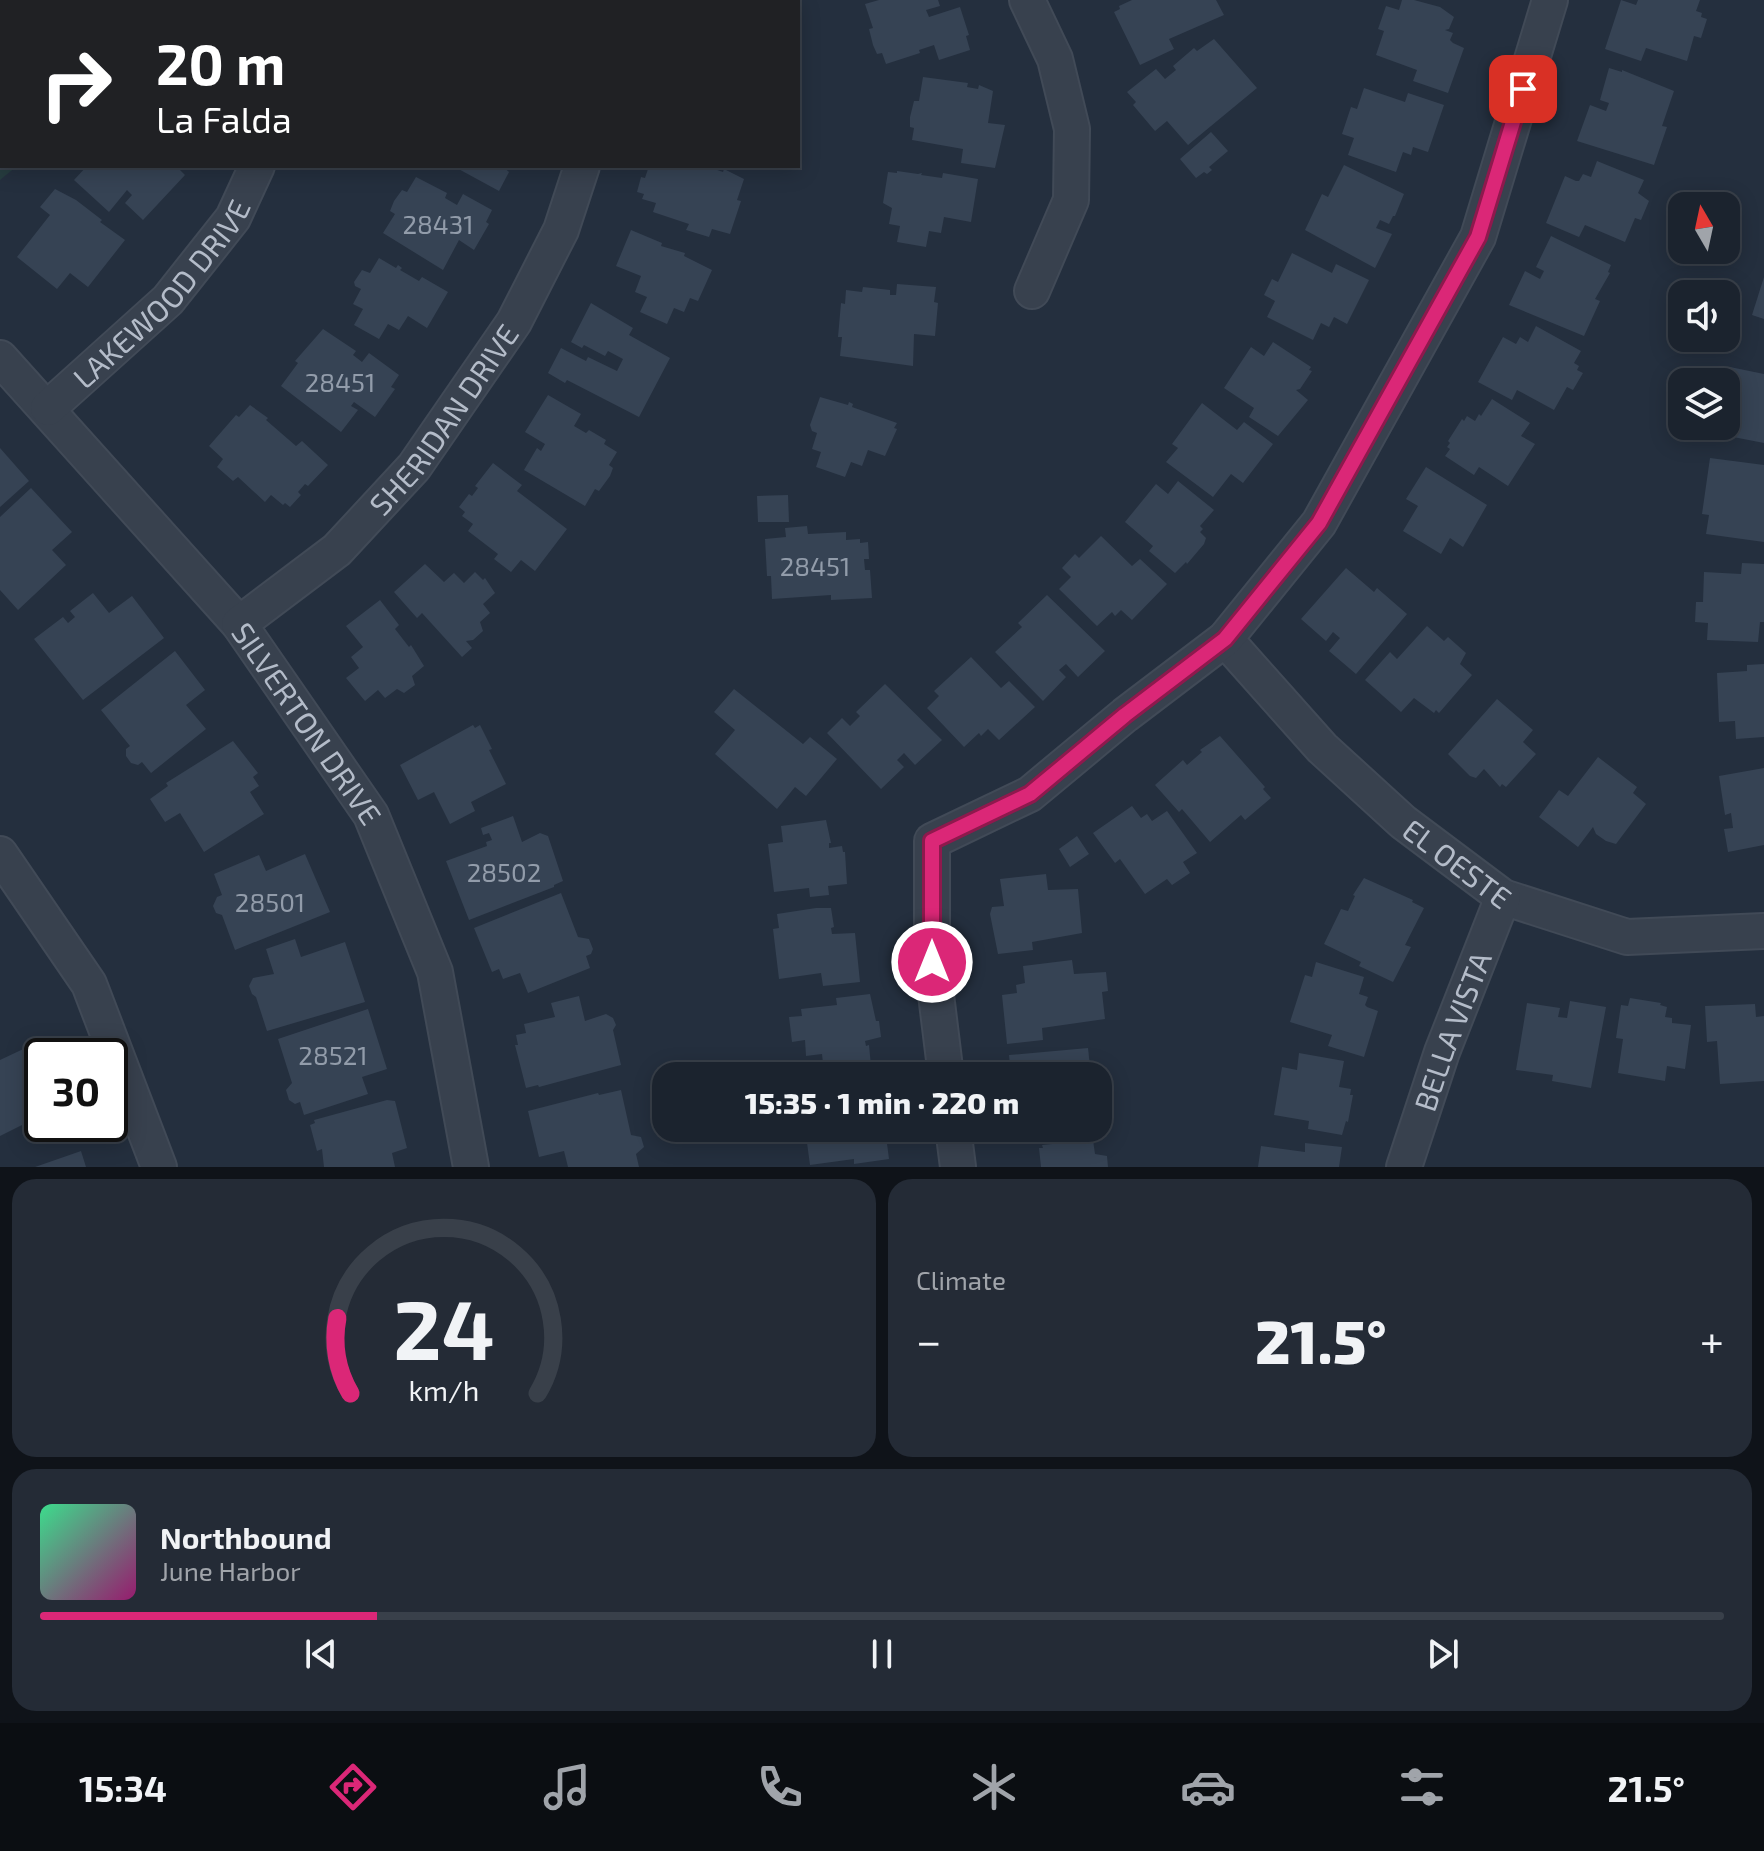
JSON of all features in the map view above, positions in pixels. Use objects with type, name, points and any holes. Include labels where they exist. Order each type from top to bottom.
[{"type":"street","points":[[1027,0],[1055,59],[1072,129],[1071,200],[1032,291]]},
{"type":"street","points":[[944,1062],[932,962],[932,841],[1030,794],[1125,715],[1225,639],[1319,523],[1478,237],[1550,0]]},
{"type":"street","name":"LAKEWOOD DRIVE","points":[[48,408],[168,300],[233,218],[256,168]]},
{"type":"street","name":"SHERIDAN DRIVE","points":[[239,624],[337,550],[414,467],[514,322],[561,230],[581,168]]},
{"type":"street","name":"SILVERTON DRIVE","points":[[0,358],[239,624],[371,815],[435,972],[471,1167]]},
{"type":"street","name":"EL OESTE","points":[[1225,639],[1322,748],[1403,822],[1503,897],[1627,937],[1764,931]]},
{"type":"street","points":[[0,854],[89,984],[159,1167]]},
{"type":"street","name":"BELLA VISTA","points":[[1404,1167],[1442,1052],[1503,897]]},
{"type":"street","points":[[955,1142],[958,1167]]},
{"type":"green space","points":[[0,168],[15,168],[0,180]]},
{"type":"building","points":[[879,0],[938,0],[940,6],[926,10],[929,17],[960,7],[969,35],[966,36],[970,50],[939,60],[934,45],[886,64],[882,53],[877,54],[873,45],[869,29],[873,28],[865,4]]},
{"type":"building","points":[[1132,0],[1216,0],[1224,15],[1169,39],[1174,49],[1140,65],[1114,12]]},
{"type":"building","points":[[1402,0],[1440,7],[1454,17],[1449,29],[1445,30],[1453,33],[1450,40],[1453,43],[1464,48],[1448,93],[1413,81],[1417,70],[1376,55],[1384,31],[1378,29],[1386,6],[1399,10]]},
{"type":"building","points":[[1621,0],[1636,5],[1638,0],[1700,0],[1696,11],[1707,19],[1701,38],[1694,36],[1687,61],[1646,48],[1641,61],[1605,49]]},
{"type":"building","points":[[1214,39],[1257,88],[1188,145],[1167,121],[1155,131],[1133,105],[1136,102],[1127,92],[1156,69],[1165,79],[1176,70],[1173,66],[1194,48],[1197,51]]},
{"type":"building","points":[[1609,68],[1622,70],[1674,91],[1662,126],[1667,127],[1654,165],[1577,141],[1590,105],[1606,111],[1609,103],[1600,100]]},
{"type":"building","points":[[923,77],[968,83],[967,87],[978,89],[979,85],[993,91],[988,123],[1005,125],[995,168],[961,163],[963,149],[912,140],[914,128],[910,127],[910,117],[914,101],[919,101]]},
{"type":"building","points":[[1364,88],[1405,102],[1408,93],[1444,105],[1428,152],[1413,147],[1411,155],[1403,152],[1396,172],[1348,155],[1354,138],[1342,134],[1351,107],[1357,109]]},
{"type":"building","points":[[1211,132],[1228,151],[1209,167],[1212,170],[1196,178],[1180,159]]},
{"type":"building","points":[[1597,161],[1644,180],[1638,193],[1649,201],[1641,220],[1635,218],[1625,242],[1585,225],[1579,237],[1546,223],[1565,176],[1576,181],[1583,174],[1591,177]]},
{"type":"building","points":[[1344,165],[1404,194],[1389,224],[1380,220],[1376,228],[1392,234],[1375,268],[1305,230],[1322,194],[1328,197]]},
{"type":"building","points":[[85,168],[178,168],[185,175],[143,220],[125,203],[132,195],[127,190],[109,212],[74,180]]},
{"type":"building","points":[[457,168],[504,168],[509,172],[499,191]]},
{"type":"building","points":[[648,168],[712,168],[723,172],[724,169],[744,179],[737,200],[741,201],[730,234],[712,229],[709,237],[686,230],[689,224],[653,212],[656,203],[642,199],[644,194],[637,192],[641,177],[645,178]]},
{"type":"building","points":[[888,172],[942,178],[943,173],[978,179],[971,222],[944,217],[941,233],[929,231],[926,247],[897,242],[900,226],[889,224],[892,208],[883,203]]},
{"type":"building","points":[[416,177],[447,193],[445,198],[457,205],[463,194],[492,210],[486,222],[489,224],[474,250],[459,240],[443,270],[383,233],[395,214],[390,211],[394,201],[402,190],[407,192]]},
{"type":"building","points":[[55,189],[76,200],[125,240],[88,287],[70,273],[57,289],[17,257],[50,215],[40,207]]},
{"type":"building","points":[[631,230],[662,243],[661,246],[685,253],[684,256],[712,270],[698,301],[690,298],[684,312],[674,308],[667,324],[640,312],[647,297],[635,292],[641,276],[616,266]]},
{"type":"building","points":[[1551,236],[1611,265],[1610,273],[1595,299],[1600,301],[1584,336],[1509,305],[1525,271],[1540,279],[1544,271],[1536,267]]},
{"type":"building","points":[[1292,253],[1332,273],[1336,264],[1369,280],[1347,324],[1334,317],[1329,327],[1321,323],[1313,340],[1267,317],[1275,301],[1264,295],[1272,279],[1278,282]]},
{"type":"building","points":[[379,258],[396,268],[398,265],[402,268],[400,270],[419,281],[422,277],[448,292],[427,328],[408,316],[399,330],[388,324],[379,339],[354,325],[363,309],[353,304],[361,289],[354,282],[362,270],[370,273]]},
{"type":"building","points":[[1764,277],[1764,319],[1752,315]]},
{"type":"building","points":[[897,284],[936,287],[935,336],[914,334],[913,366],[840,356],[841,303],[845,304],[846,290],[862,292],[863,287],[890,290],[890,295],[896,295]]},
{"type":"building","points":[[591,303],[633,328],[629,335],[670,358],[639,417],[548,373],[561,348],[586,361],[588,357],[617,371],[623,359],[608,351],[605,356],[571,342]]},
{"type":"building","points":[[1536,326],[1581,351],[1574,363],[1579,366],[1577,370],[1583,373],[1573,390],[1567,387],[1554,410],[1517,390],[1512,400],[1478,382],[1503,337],[1516,344],[1520,337],[1528,342]]},
{"type":"building","points":[[323,329],[356,351],[353,355],[362,362],[369,353],[399,375],[391,387],[395,389],[375,417],[354,402],[351,406],[358,410],[341,432],[281,386],[298,363],[295,361]]},
{"type":"building","points":[[1273,342],[1311,367],[1309,370],[1312,371],[1300,389],[1296,390],[1308,400],[1278,436],[1249,417],[1254,408],[1224,388],[1251,347],[1264,356]]},
{"type":"building","points":[[1740,369],[1764,374],[1764,443],[1740,438]]},
{"type":"building","points":[[548,395],[581,414],[574,426],[606,440],[604,444],[617,452],[609,465],[613,468],[610,476],[599,491],[595,489],[585,506],[524,470],[537,448],[541,451],[545,444],[525,432]]},
{"type":"building","points":[[820,397],[848,405],[849,402],[853,404],[852,407],[897,423],[885,456],[868,450],[862,466],[851,462],[845,477],[816,467],[821,452],[812,449],[817,433],[812,431],[810,425]]},
{"type":"building","points":[[1492,399],[1530,423],[1521,436],[1535,444],[1508,486],[1479,467],[1474,475],[1445,456],[1450,449],[1447,447],[1448,441],[1462,419],[1464,421],[1467,416],[1475,421]]},
{"type":"building","points":[[1202,403],[1237,430],[1244,422],[1273,444],[1243,483],[1231,474],[1213,497],[1166,462],[1178,448],[1172,444]]},
{"type":"building","points":[[250,405],[296,446],[302,441],[328,465],[308,486],[305,484],[298,492],[301,495],[290,507],[271,495],[265,502],[238,477],[233,481],[217,467],[223,459],[209,446],[236,415],[239,417]]},
{"type":"building","points":[[0,448],[29,481],[0,507]]},
{"type":"building","points":[[1710,458],[1764,465],[1764,542],[1706,534],[1709,515],[1702,514]]},
{"type":"building","points":[[493,463],[522,485],[517,491],[567,529],[535,571],[521,560],[511,572],[494,559],[498,554],[468,531],[473,524],[462,516],[465,512],[459,507],[469,494],[472,496],[478,488],[475,486]]},
{"type":"building","points":[[1426,467],[1487,505],[1463,547],[1450,538],[1441,554],[1403,531],[1418,506],[1406,499]]},
{"type":"building","points":[[1178,481],[1214,510],[1200,526],[1203,529],[1200,532],[1206,538],[1204,544],[1175,573],[1149,551],[1153,546],[1125,522],[1156,484],[1168,494]]},
{"type":"building","points":[[31,488],[72,532],[52,550],[66,565],[18,610],[0,590],[0,517]]},
{"type":"building","points":[[788,495],[789,522],[758,522],[757,496]]},
{"type":"building","points":[[807,526],[808,534],[846,532],[846,540],[868,542],[869,559],[864,559],[865,570],[870,570],[872,598],[831,600],[831,595],[772,599],[765,539],[786,537],[785,528]]},
{"type":"building","points":[[1101,536],[1132,566],[1140,559],[1167,584],[1132,620],[1121,610],[1115,616],[1112,612],[1097,626],[1059,589],[1071,577],[1062,568],[1075,554],[1079,558]]},
{"type":"building","points":[[1742,563],[1764,564],[1764,622],[1760,622],[1758,642],[1707,640],[1708,623],[1695,622],[1696,602],[1703,602],[1704,572],[1741,574]]},
{"type":"building","points":[[425,564],[444,582],[454,573],[464,583],[475,572],[483,580],[485,578],[495,593],[483,604],[490,613],[480,622],[483,631],[473,640],[466,641],[472,648],[462,657],[422,613],[417,618],[394,592]]},
{"type":"building","points":[[1346,568],[1374,592],[1377,588],[1407,614],[1356,674],[1329,651],[1340,638],[1333,632],[1326,641],[1301,619]]},
{"type":"building","points":[[93,593],[109,613],[132,596],[164,638],[83,700],[34,639],[63,617],[68,623],[75,617],[70,611]]},
{"type":"building","points":[[1047,595],[1105,651],[1078,677],[1066,664],[1059,670],[1066,677],[1043,701],[995,652],[1022,627],[1018,623]]},
{"type":"building","points":[[380,600],[399,625],[395,629],[409,647],[411,645],[424,666],[412,676],[415,685],[404,693],[397,689],[385,698],[378,690],[365,701],[346,678],[359,668],[351,657],[363,647],[346,626]]},
{"type":"building","points":[[1427,626],[1444,641],[1448,637],[1466,653],[1460,664],[1472,675],[1439,713],[1436,710],[1434,713],[1414,698],[1401,712],[1365,680],[1390,652],[1397,659]]},
{"type":"building","points":[[175,651],[205,690],[186,705],[206,729],[151,773],[142,762],[138,765],[131,763],[126,756],[126,749],[130,746],[101,710]]},
{"type":"building","points":[[971,657],[1001,688],[1009,681],[1035,707],[999,740],[988,729],[964,747],[927,708],[939,696],[934,691]]},
{"type":"building","points":[[1764,664],[1764,737],[1736,739],[1735,721],[1719,722],[1717,673],[1747,671],[1747,665]]},
{"type":"building","points":[[885,684],[942,740],[915,765],[904,753],[897,760],[904,767],[881,789],[827,733],[842,718],[850,726],[860,716],[856,712]]},
{"type":"building","points":[[734,689],[803,744],[810,737],[837,759],[806,796],[795,787],[777,809],[715,754],[735,730],[714,712]]},
{"type":"building","points":[[1497,699],[1533,730],[1523,742],[1536,754],[1506,787],[1502,784],[1500,787],[1484,769],[1476,778],[1470,776],[1448,754]]},
{"type":"building","points":[[473,725],[475,728],[480,725],[506,784],[471,802],[475,811],[450,824],[434,792],[418,800],[400,765]]},
{"type":"building","points":[[1220,736],[1271,798],[1245,820],[1241,815],[1210,842],[1182,809],[1179,812],[1155,785],[1183,760],[1187,765],[1202,752],[1200,750]]},
{"type":"building","points":[[233,741],[258,773],[253,777],[259,786],[250,792],[264,814],[204,852],[180,813],[165,822],[150,799],[168,786],[166,783]]},
{"type":"building","points":[[1598,757],[1637,787],[1633,793],[1646,804],[1616,844],[1596,834],[1593,827],[1578,847],[1539,817],[1559,790],[1568,796]]},
{"type":"building","points":[[1764,768],[1764,845],[1728,852],[1724,829],[1733,828],[1731,813],[1725,815],[1719,776]]},
{"type":"building","points":[[1132,806],[1141,818],[1147,814],[1152,821],[1167,811],[1197,853],[1183,862],[1190,873],[1172,885],[1167,879],[1145,894],[1120,859],[1115,863],[1093,833]]},
{"type":"building","points":[[513,816],[522,842],[540,833],[548,836],[563,881],[469,920],[446,861],[487,846],[486,842],[492,840],[489,833],[483,835],[481,828]]},
{"type":"building","points":[[826,820],[831,843],[829,848],[842,846],[845,852],[847,884],[828,886],[829,895],[810,897],[809,888],[774,892],[768,844],[783,842],[781,826]]},
{"type":"building","points":[[1077,836],[1089,854],[1070,867],[1059,849]]},
{"type":"building","points":[[305,854],[330,912],[235,950],[222,915],[216,913],[213,906],[217,897],[222,895],[214,874],[259,855],[266,871]]},
{"type":"building","points":[[1046,874],[1048,890],[1078,889],[1082,933],[1032,942],[1033,950],[998,954],[990,914],[992,907],[1004,906],[1000,879]]},
{"type":"building","points":[[1364,878],[1424,908],[1405,945],[1411,947],[1393,982],[1324,944],[1341,909],[1348,911],[1353,895]]},
{"type":"building","points":[[561,893],[578,937],[589,939],[593,949],[586,956],[590,968],[528,993],[520,973],[503,979],[499,969],[492,972],[474,928]]},
{"type":"building","points":[[831,908],[832,934],[855,933],[860,982],[823,986],[821,973],[779,979],[773,929],[779,928],[777,914]]},
{"type":"building","points":[[295,939],[301,957],[345,942],[365,1002],[267,1031],[256,997],[249,986],[253,978],[274,974],[266,949]]},
{"type":"building","points":[[1072,960],[1074,974],[1106,972],[1108,991],[1102,992],[1105,1019],[1042,1028],[1043,1040],[1007,1044],[1002,995],[1017,993],[1016,985],[1025,983],[1023,966]]},
{"type":"building","points":[[1316,962],[1364,977],[1359,994],[1368,997],[1367,1007],[1378,1011],[1364,1057],[1328,1046],[1332,1035],[1290,1022],[1305,975],[1312,977]]},
{"type":"building","points":[[870,994],[881,1037],[865,1041],[866,1046],[869,1045],[871,1062],[823,1062],[822,1054],[806,1056],[805,1040],[792,1042],[789,1017],[802,1016],[801,1009],[837,1005],[836,998]]},
{"type":"building","points":[[579,996],[585,1021],[606,1014],[613,1018],[621,1065],[526,1088],[515,1045],[518,1045],[516,1035],[526,1033],[524,1024],[555,1017],[551,1003]]},
{"type":"building","points":[[1630,998],[1661,1003],[1667,1007],[1665,1017],[1672,1018],[1672,1023],[1691,1025],[1685,1069],[1667,1066],[1665,1081],[1618,1073],[1623,1039],[1616,1038],[1621,1005],[1628,1006]]},
{"type":"building","points":[[1570,1001],[1606,1007],[1591,1088],[1552,1081],[1553,1075],[1516,1070],[1527,1003],[1560,1008],[1558,1017],[1567,1018]]},
{"type":"building","points":[[1755,1004],[1756,1017],[1764,1016],[1764,1081],[1720,1084],[1717,1041],[1707,1042],[1705,1006]]},
{"type":"building","points":[[368,1009],[387,1069],[362,1077],[368,1094],[304,1115],[300,1102],[295,1104],[289,1100],[286,1090],[292,1083],[278,1039]]},
{"type":"building","points":[[1088,1048],[1090,1062],[1010,1062],[1009,1055]]},
{"type":"building","points":[[24,1049],[24,1124],[0,1136],[0,1060]]},
{"type":"building","points":[[1299,1053],[1344,1061],[1339,1087],[1351,1089],[1350,1095],[1353,1095],[1342,1135],[1308,1129],[1309,1121],[1274,1115],[1282,1067],[1297,1070]]},
{"type":"building","points":[[621,1090],[631,1135],[641,1137],[644,1147],[636,1154],[639,1167],[568,1167],[564,1151],[539,1157],[528,1111]]},
{"type":"building","points":[[387,1100],[395,1101],[407,1148],[392,1153],[395,1167],[324,1167],[322,1149],[317,1151],[310,1125],[315,1123],[314,1120]]},
{"type":"building","points":[[807,1142],[887,1142],[889,1159],[854,1164],[854,1159],[810,1165]]},
{"type":"building","points":[[1093,1142],[1095,1154],[1107,1156],[1108,1167],[1041,1167],[1039,1148],[1043,1148],[1042,1145]]},
{"type":"building","points":[[1305,1143],[1342,1147],[1339,1167],[1258,1167],[1261,1146],[1305,1152]]},
{"type":"building","points":[[81,1151],[86,1167],[35,1167]]},
{"type":"route","points":[[932,962],[932,841],[1030,794],[1125,715],[1225,639],[1319,523],[1478,237],[1523,89]]}]
